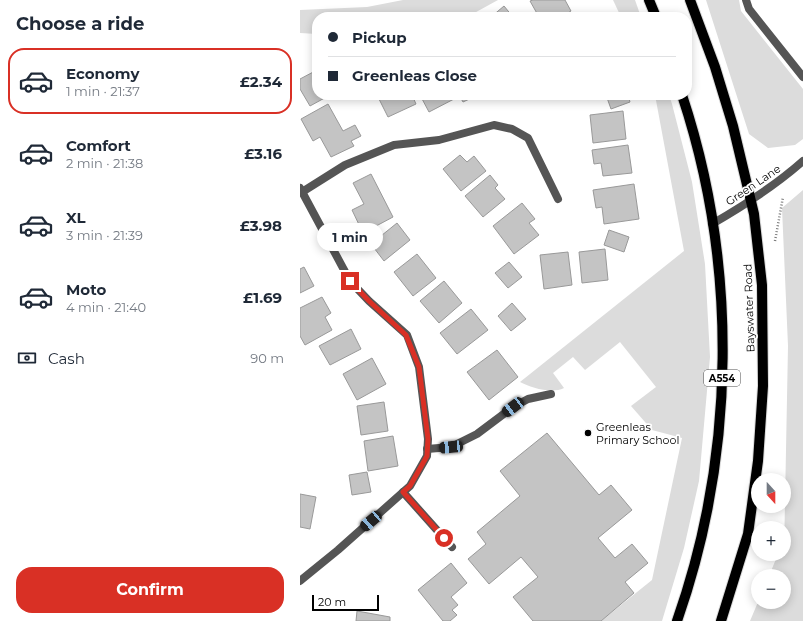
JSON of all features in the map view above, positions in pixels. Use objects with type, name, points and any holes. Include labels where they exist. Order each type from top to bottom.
[{"type":"main road","points":[[650,0],[654,12]]},
{"type":"main road","name":"Bayswater Road","points":[[690,0],[715,67],[733,126],[751,201],[762,285],[763,386],[758,461],[748,534],[721,621]]},
{"type":"main road","name":"A554","points":[[677,621],[689,587],[712,484],[720,416],[724,346],[716,244],[694,133],[684,100]]},
{"type":"street","points":[[746,0],[749,9],[803,77]]},
{"type":"street","points":[[300,581],[338,550],[410,486],[427,456],[426,421],[419,367],[406,335],[369,301],[350,281],[301,190],[345,165],[394,145],[439,140],[494,125],[512,129],[528,138],[558,199]]},
{"type":"street","name":"Green Lane","points":[[712,224],[751,201],[786,176],[803,161]]},
{"type":"street","points":[[427,450],[451,447],[477,434],[513,407],[528,399],[551,394]]},
{"type":"street","points":[[403,492],[452,547]]},
{"type":"shaded area","points":[[403,0],[498,0],[476,12],[312,12],[312,34],[300,33],[300,10],[367,7]]},
{"type":"shaded area","points":[[613,0],[635,0],[639,12],[619,12]]},
{"type":"shaded area","points":[[706,0],[739,0],[741,11],[803,89],[803,139],[795,145],[768,148],[749,134]]},
{"type":"shaded area","points":[[656,100],[671,100],[672,104],[692,182],[705,264],[710,357],[699,481],[684,548],[662,621],[601,621],[652,580],[682,438],[652,430],[631,406],[656,387],[620,342],[585,370],[573,357],[553,373],[564,388],[559,390],[542,390],[520,382],[684,251]]},
{"type":"shaded area","points":[[803,190],[803,621],[750,621],[755,609],[791,609],[791,569],[772,569],[775,561],[791,561],[791,521],[785,521],[785,513],[791,513],[791,473],[786,473],[788,346],[782,208]]},
{"type":"building","points":[[565,0],[571,11],[536,12],[530,1]]},
{"type":"building","points":[[504,6],[509,12],[497,12]]},
{"type":"building","points":[[312,73],[312,100],[321,100],[310,106],[300,89],[300,79]]},
{"type":"building","points":[[380,100],[414,100],[416,104],[388,117]]},
{"type":"building","points":[[423,100],[452,100],[429,112]]},
{"type":"building","points":[[608,100],[629,100],[630,102],[611,109]]},
{"type":"building","points":[[328,104],[343,131],[355,125],[361,136],[351,141],[354,146],[331,157],[320,137],[313,141],[301,119]]},
{"type":"building","points":[[623,111],[626,139],[593,143],[590,115]]},
{"type":"building","points":[[628,145],[632,173],[603,176],[601,163],[594,164],[592,150]]},
{"type":"building","points":[[460,155],[467,162],[474,156],[486,171],[461,191],[443,169]]},
{"type":"building","points":[[371,174],[393,217],[363,233],[352,210],[364,204],[353,183]]},
{"type":"building","points":[[490,175],[498,185],[495,188],[505,199],[483,217],[465,196]]},
{"type":"building","points":[[634,184],[639,219],[604,224],[602,207],[596,208],[593,190]]},
{"type":"building","points":[[522,203],[535,219],[529,223],[539,235],[514,254],[493,226]]},
{"type":"building","points":[[397,223],[410,240],[384,261],[371,244]]},
{"type":"building","points":[[609,230],[629,237],[624,252],[604,245]]},
{"type":"building","points":[[605,249],[608,280],[582,283],[579,252]]},
{"type":"building","points":[[568,252],[572,285],[544,289],[540,255]]},
{"type":"building","points":[[417,254],[436,278],[413,296],[394,272]]},
{"type":"building","points":[[509,262],[522,277],[508,288],[495,273]]},
{"type":"building","points":[[304,267],[314,286],[300,293],[300,269]]},
{"type":"building","points":[[444,281],[462,303],[439,323],[420,301]]},
{"type":"building","points":[[322,297],[331,313],[325,317],[332,330],[305,345],[300,336],[300,308]]},
{"type":"building","points":[[512,303],[526,319],[511,331],[498,316]]},
{"type":"building","points":[[471,309],[488,330],[457,354],[440,333]]},
{"type":"building","points":[[351,329],[361,349],[330,365],[319,346]]},
{"type":"building","points":[[497,350],[518,377],[489,400],[467,372]]},
{"type":"building","points":[[372,358],[386,384],[357,400],[343,374]]},
{"type":"building","points":[[384,402],[388,431],[361,435],[357,406]]},
{"type":"building","points":[[547,433],[599,495],[611,485],[632,510],[598,538],[615,558],[632,544],[648,563],[625,582],[634,593],[601,621],[533,621],[513,597],[538,577],[521,557],[489,584],[468,559],[486,544],[477,532],[520,496],[500,471]]},
{"type":"building","points":[[393,436],[398,466],[368,471],[364,441]]},
{"type":"building","points":[[367,472],[371,492],[352,495],[349,475]]},
{"type":"building","points":[[300,494],[316,497],[310,529],[300,527]]},
{"type":"building","points":[[451,563],[467,583],[451,597],[458,605],[452,610],[457,615],[450,621],[443,621],[418,590]]},
{"type":"building","points":[[357,611],[390,617],[390,621],[356,621]]},
{"type":"place","name":"Greenleas Primary School","points":[[588,433]]},
{"type":"route","points":[[350,281],[369,301],[406,335],[419,367],[428,439],[427,456],[410,486],[403,492],[444,538]]}]
